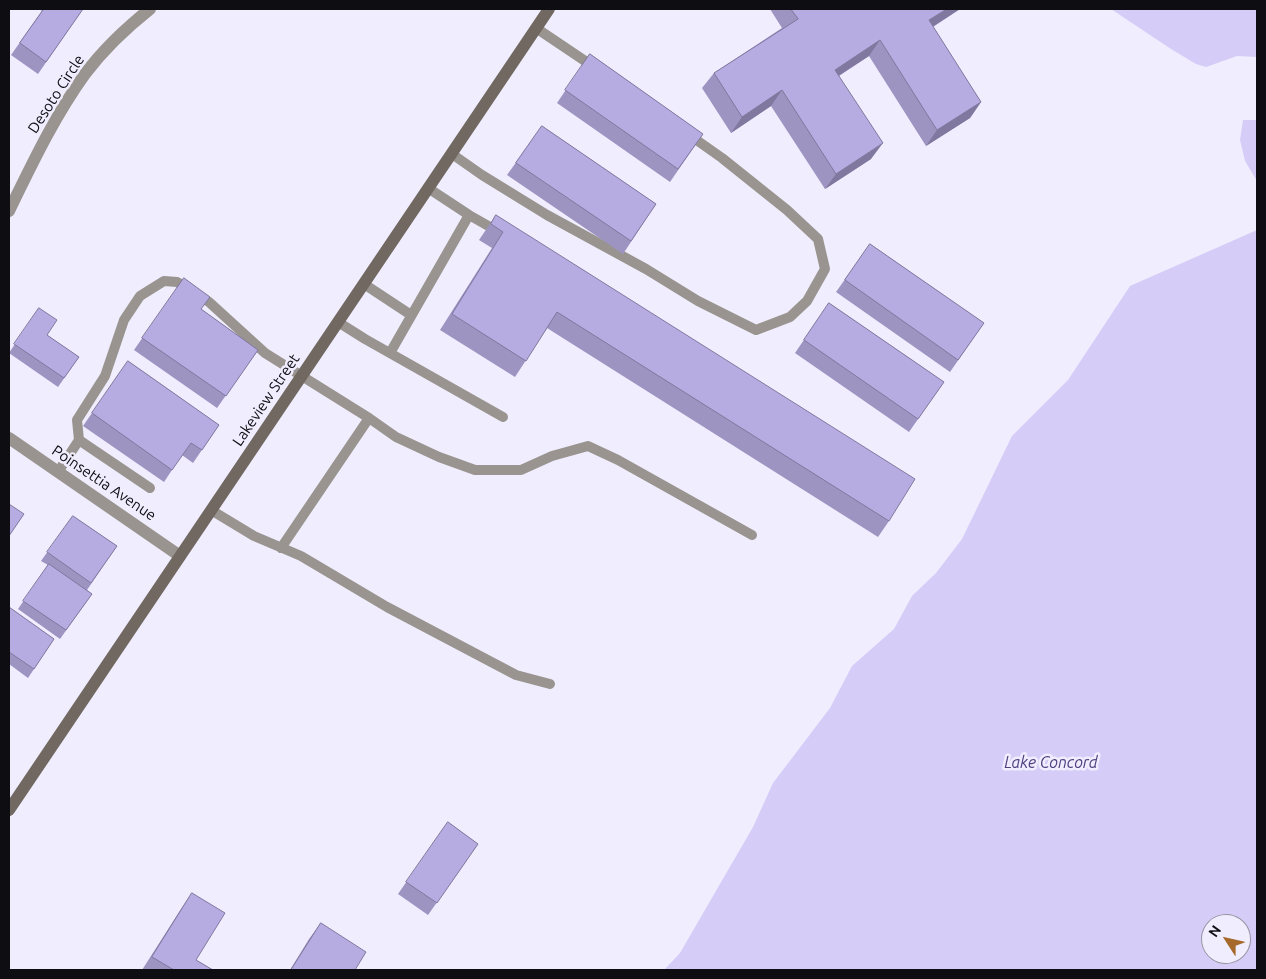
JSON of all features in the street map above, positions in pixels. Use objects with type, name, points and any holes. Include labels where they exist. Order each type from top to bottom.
[{"type":"street","name":"Desoto Circle","points":[[9,211],[36,154],[66,102],[86,73],[140,13],[150,9]]},
{"type":"street","name":"Lakeview Street","points":[[9,810],[549,9]]},
{"type":"street","name":"Poinsettia Avenue","points":[[9,438],[180,556]]},
{"type":"lane","points":[[536,28],[604,74]]},
{"type":"lane","points":[[452,154],[547,215],[646,269],[698,301],[756,330],[790,317],[807,300],[825,269],[818,239],[787,210],[722,158],[682,130]]},
{"type":"lane","points":[[428,188],[511,240]]},
{"type":"lane","points":[[390,353],[469,215]]},
{"type":"lane","points":[[58,472],[79,440],[77,420],[105,376],[124,320],[140,296],[164,280],[177,282],[209,302],[265,353],[396,437],[438,457],[475,470],[521,470],[552,456],[588,446],[618,460],[752,536]]},
{"type":"lane","points":[[364,284],[411,315]]},
{"type":"lane","points":[[338,322],[503,417]]},
{"type":"lane","points":[[281,548],[369,418]]},
{"type":"lane","points":[[79,440],[150,488]]},
{"type":"lane","points":[[211,510],[254,536],[301,556],[387,607],[516,675],[550,684]]},
{"type":"water","points":[[1111,9],[1257,9],[1257,57],[1237,56],[1206,67],[1196,64]]},
{"type":"water","points":[[1243,120],[1257,120],[1257,181],[1245,161],[1240,140]]},
{"type":"water","name":"Lake Concord","points":[[1257,230],[1257,970],[664,970],[680,953],[753,827],[773,783],[830,708],[852,666],[894,629],[912,596],[936,573],[962,539],[1012,436],[1068,380],[1130,286]]},
{"type":"building","points":[[44,9],[83,9],[46,62],[20,43]]},
{"type":"building","points":[[791,9],[947,9],[929,20],[981,102],[937,130],[880,40],[835,70],[883,143],[836,174],[782,90],[742,117],[714,73],[798,19]]},
{"type":"building","points":[[590,54],[703,134],[678,169],[565,90]]},
{"type":"building","points":[[542,126],[656,204],[631,241],[516,163]]},
{"type":"building","points":[[496,215],[915,479],[889,521],[557,312],[526,361],[452,314],[503,232],[491,224]]},
{"type":"building","points":[[870,244],[984,323],[958,360],[845,280]]},
{"type":"building","points":[[184,278],[210,297],[201,309],[258,350],[226,396],[142,338]]},
{"type":"building","points":[[829,303],[944,382],[918,419],[804,340]]},
{"type":"building","points":[[39,308],[57,320],[47,335],[79,357],[64,378],[14,344]]},
{"type":"building","points":[[128,361],[219,425],[202,450],[191,443],[172,470],[92,413]]},
{"type":"building","points":[[9,504],[24,514],[9,536]]},
{"type":"building","points":[[73,516],[117,546],[91,583],[47,552]]},
{"type":"building","points":[[49,564],[92,594],[66,630],[23,601]]},
{"type":"building","points":[[9,607],[54,639],[34,669],[9,652]]},
{"type":"building","points":[[448,822],[478,844],[437,903],[406,882]]},
{"type":"building","points":[[192,893],[225,913],[196,960],[213,970],[174,970],[152,957]]},
{"type":"building","points":[[321,923],[366,952],[355,970],[291,970]]}]
